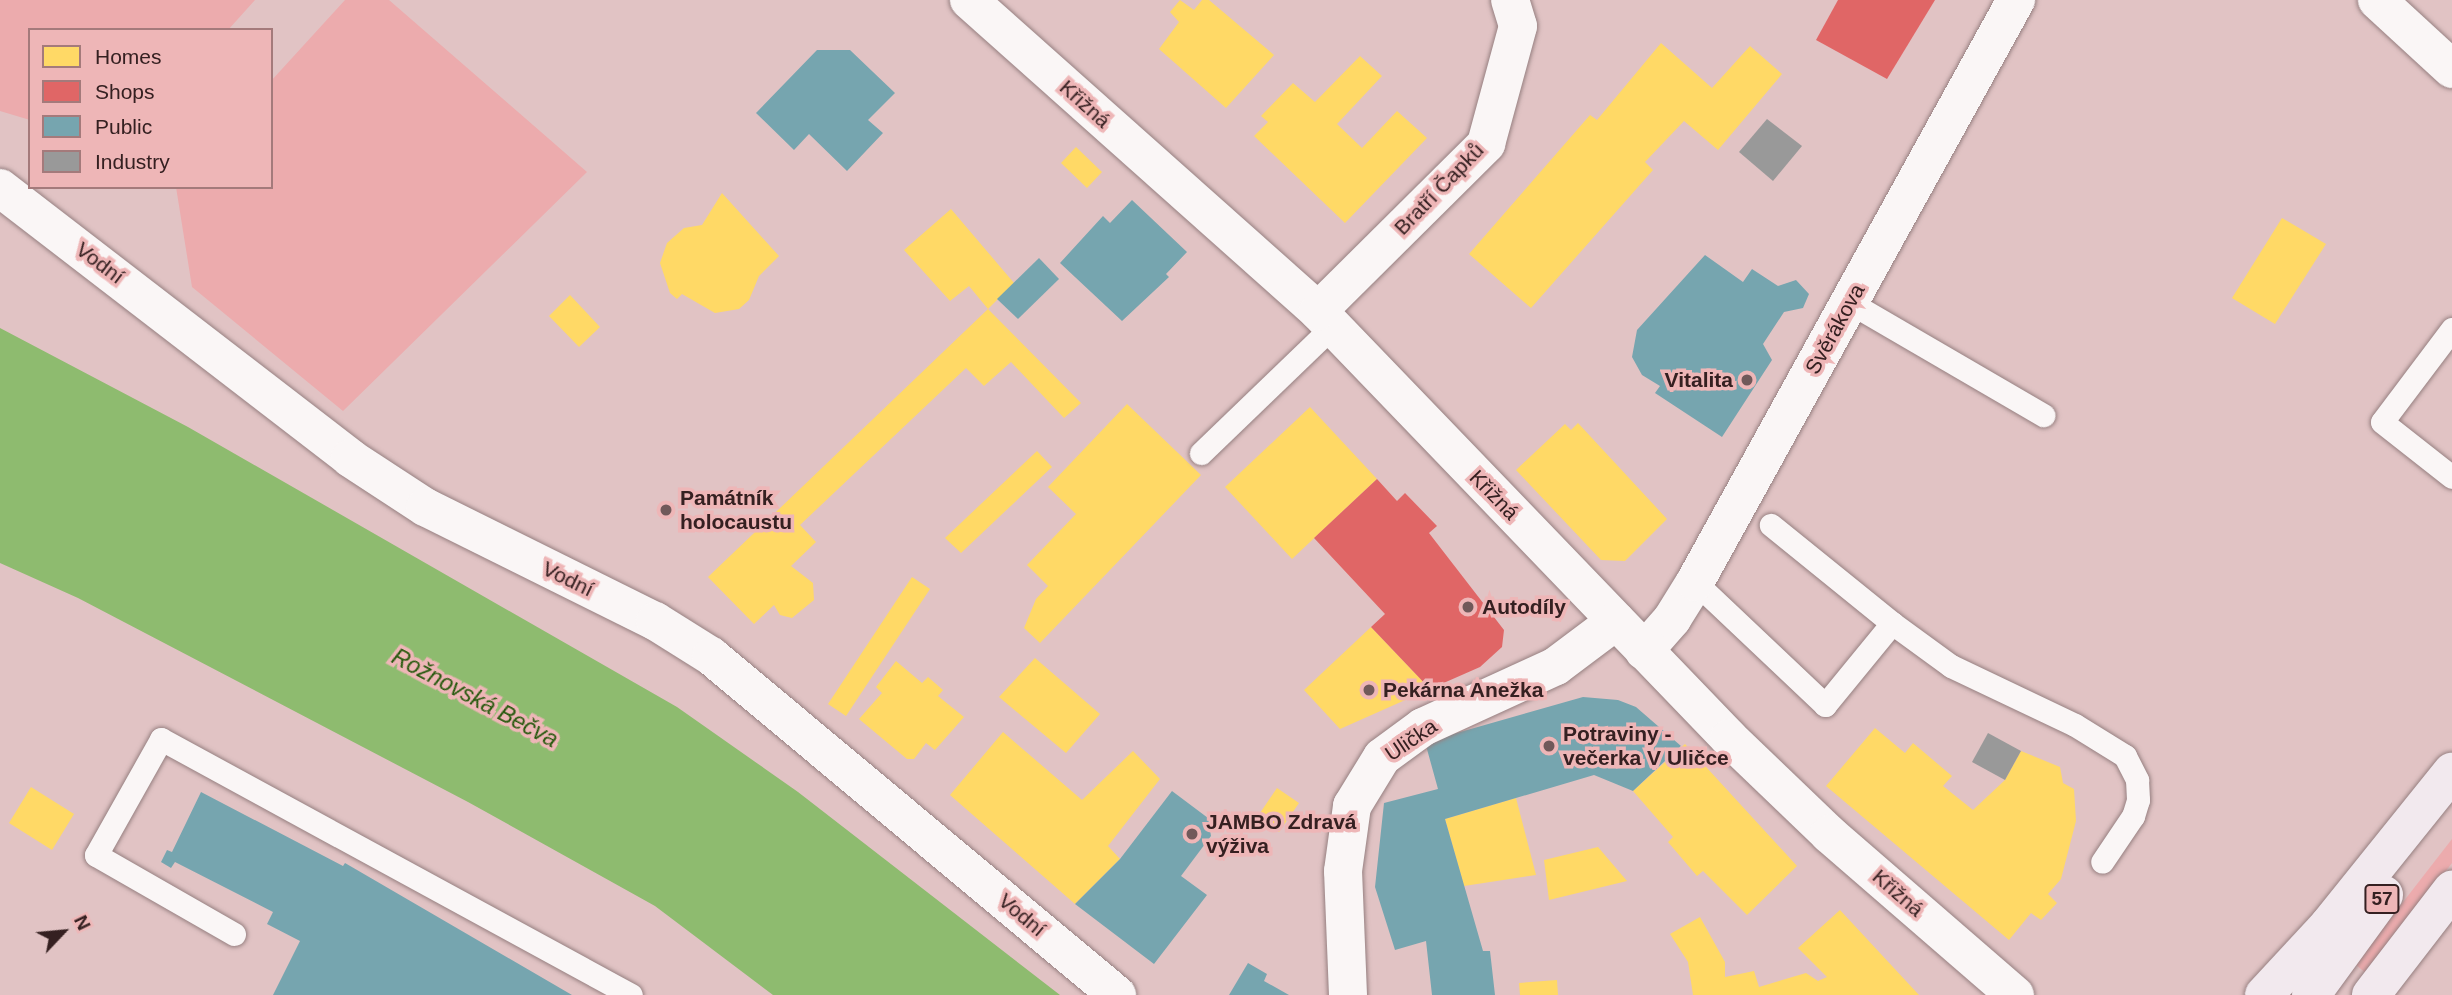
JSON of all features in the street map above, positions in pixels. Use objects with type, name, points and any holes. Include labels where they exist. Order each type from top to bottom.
[{"type":"main road","points":[[2264,995],[2328,926],[2452,772]]},
{"type":"main road","name":"57","points":[[2311,995],[2452,804]]},
{"type":"main road","name":"57","points":[[2371,995],[2452,890]]},
{"type":"street","name":"Křižná","points":[[968,0],[1325,319],[1644,651],[1829,834],[2015,995]]},
{"type":"street","name":"Bratří Čapků","points":[[1325,319],[1486,144],[1518,26],[1510,0]]},
{"type":"street","name":"Svěrákova","points":[[1644,651],[1672,620],[1695,582],[2016,0]]},
{"type":"street","points":[[2377,0],[2452,69]]},
{"type":"street","name":"Vodní","points":[[0,188],[350,458],[459,526],[655,621],[711,656],[1117,995]]},
{"type":"street","name":"Ulička","points":[[1348,995],[1343,871],[1352,806],[1382,757],[1423,727],[1556,666],[1616,621]]},
{"type":"lane","points":[[1849,302],[2043,415]]},
{"type":"lane","points":[[1201,453],[1325,319]]},
{"type":"lane","points":[[2452,329],[2382,422],[2452,477]]},
{"type":"lane","points":[[1770,525],[1892,623],[1968,675],[2075,725],[2124,755],[2137,780],[2138,800],[2133,816],[2102,862]]},
{"type":"lane","points":[[1695,582],[1825,705],[1892,623]]},
{"type":"lane","points":[[234,934],[96,855],[161,739],[631,995]]},
{"type":"shaded area","points":[[0,0],[255,0],[230,28],[28,28],[28,119],[0,111]]},
{"type":"shaded area","points":[[345,0],[389,0],[587,172],[343,411],[192,287],[176,189],[273,189],[273,79]]},
{"type":"shaded area","points":[[2452,839],[2452,863],[2367,974],[2355,964]]},
{"type":"water","name":"Rožnovská Bečva","points":[[0,328],[188,427],[677,707],[798,792],[1060,995],[773,995],[655,906],[468,802],[78,598],[0,563]]},
{"type":"building: Homes","points":[[1180,0],[1194,10],[1202,0],[1209,0],[1274,55],[1226,108],[1159,49],[1179,22],[1170,12]]},
{"type":"building: Homes","points":[[1661,43],[1712,88],[1750,46],[1782,74],[1718,150],[1684,121],[1645,162],[1653,170],[1531,308],[1469,254],[1590,115],[1597,120]]},
{"type":"building: Homes","points":[[1360,56],[1382,76],[1337,124],[1362,148],[1397,111],[1427,138],[1345,223],[1254,136],[1268,122],[1261,116],[1293,83],[1315,102]]},
{"type":"building: Homes","points":[[1076,147],[1102,172],[1087,188],[1061,163]]},
{"type":"building: Homes","points":[[722,193],[779,256],[759,276],[749,300],[739,309],[715,313],[682,294],[677,299],[670,293],[660,263],[667,243],[684,228],[702,225]]},
{"type":"building: Homes","points":[[951,209],[1014,283],[988,309],[969,286],[950,301],[904,250]]},
{"type":"building: Homes","points":[[2282,218],[2326,244],[2275,324],[2232,298]]},
{"type":"building: Homes","points":[[570,295],[600,327],[579,347],[549,316]]},
{"type":"building: Homes","points":[[988,309],[1081,403],[1064,418],[1011,362],[984,386],[966,368],[800,525],[816,542],[791,566],[813,583],[814,600],[792,618],[780,615],[774,605],[754,624],[708,577]]},
{"type":"building: Homes","points":[[1127,404],[1201,475],[1040,643],[1024,628],[1036,599],[1048,586],[1027,565],[1076,514],[1048,487]]},
{"type":"building: Homes","points":[[1310,407],[1377,479],[1292,559],[1225,487]]},
{"type":"building: Homes","points":[[1578,423],[1667,519],[1625,561],[1601,560],[1516,470],[1565,424],[1571,430]]},
{"type":"building: Homes","points":[[1037,451],[1052,467],[961,553],[945,538]]},
{"type":"building: Homes","points":[[912,577],[930,589],[846,716],[828,704]]},
{"type":"building: Homes","points":[[1371,627],[1430,689],[1340,729],[1304,690]]},
{"type":"building: Homes","points":[[1035,658],[1100,714],[1066,753],[999,697]]},
{"type":"building: Homes","points":[[896,661],[922,683],[928,677],[943,690],[938,696],[964,717],[935,750],[926,743],[914,759],[907,759],[859,719],[882,693],[876,687]]},
{"type":"building: Homes","points":[[1875,728],[1905,753],[1913,743],[1952,776],[1943,786],[1973,810],[2005,780],[2021,751],[2060,767],[2063,783],[2074,789],[2076,821],[2061,879],[2048,894],[2057,903],[2041,920],[2031,913],[2009,940],[1826,786]]},
{"type":"building: Homes","points":[[1003,732],[1082,800],[1133,751],[1160,779],[1108,846],[1120,859],[1075,904],[950,795]]},
{"type":"building: Homes","points":[[1685,744],[1797,866],[1747,915],[1703,871],[1697,876],[1668,842],[1673,837],[1633,791]]},
{"type":"building: Homes","points":[[31,787],[74,814],[52,850],[9,823]]},
{"type":"building: Homes","points":[[1277,788],[1299,803],[1279,832],[1258,816]]},
{"type":"building: Homes","points":[[1516,798],[1536,875],[1464,886],[1445,819]]},
{"type":"building: Homes","points":[[1598,847],[1627,881],[1549,900],[1544,860]]},
{"type":"building: Homes","points":[[1840,910],[1919,995],[1693,995],[1688,962],[1670,934],[1700,917],[1725,962],[1725,977],[1754,971],[1759,987],[1806,973],[1818,981],[1827,977],[1798,948]]},
{"type":"building: Homes","points":[[1557,980],[1558,995],[1520,995],[1519,983]]},
{"type":"building: Shops","points":[[1838,0],[1935,0],[1887,79],[1816,40]]},
{"type":"building: Shops","points":[[1377,479],[1397,501],[1405,493],[1437,526],[1429,533],[1504,630],[1502,647],[1480,667],[1430,689],[1371,627],[1385,614],[1314,538]]},
{"type":"building: Public","points":[[817,50],[850,50],[895,93],[868,120],[883,133],[847,171],[809,134],[794,150],[756,113]]},
{"type":"building: Public","points":[[1132,200],[1187,252],[1166,274],[1169,277],[1122,321],[1060,263],[1103,216],[1110,223]]},
{"type":"building: Public","points":[[1705,255],[1743,282],[1752,269],[1778,286],[1796,280],[1809,294],[1803,308],[1784,312],[1763,344],[1772,360],[1722,437],[1655,393],[1660,386],[1642,375],[1632,357],[1637,330]]},
{"type":"building: Public","points":[[1039,258],[1059,279],[1018,319],[997,299]]},
{"type":"building: Public","points":[[1583,697],[1618,700],[1636,707],[1681,746],[1633,791],[1594,775],[1445,819],[1483,951],[1490,951],[1495,995],[1432,995],[1426,941],[1395,950],[1375,887],[1384,803],[1438,789],[1425,742]]},
{"type":"building: Public","points":[[1172,791],[1208,818],[1211,836],[1181,876],[1207,895],[1154,964],[1075,904],[1120,859]]},
{"type":"building: Public","points":[[201,792],[343,866],[345,863],[572,995],[273,995],[300,941],[267,924],[273,912],[175,862],[171,868],[161,862],[167,850],[172,852]]},
{"type":"building: Public","points":[[1248,963],[1267,974],[1264,981],[1289,995],[1229,995]]},
{"type":"building: Industry","points":[[1767,119],[1802,146],[1773,181],[1739,152]]},
{"type":"building: Industry","points":[[1988,733],[2021,751],[2005,780],[1972,762]]},
{"type":"place","name":"Vitalita","points":[[1747,380]]},
{"type":"place","name":"Památník holocaustu","points":[[666,510]]},
{"type":"place","name":"Autodíly","points":[[1468,607]]},
{"type":"place","name":"Pekárna Anežka","points":[[1369,690]]},
{"type":"place","name":"Potraviny - večerka V Uličce","points":[[1549,746]]},
{"type":"place","name":"JAMBO Zdravá výživa","points":[[1192,834]]}]
